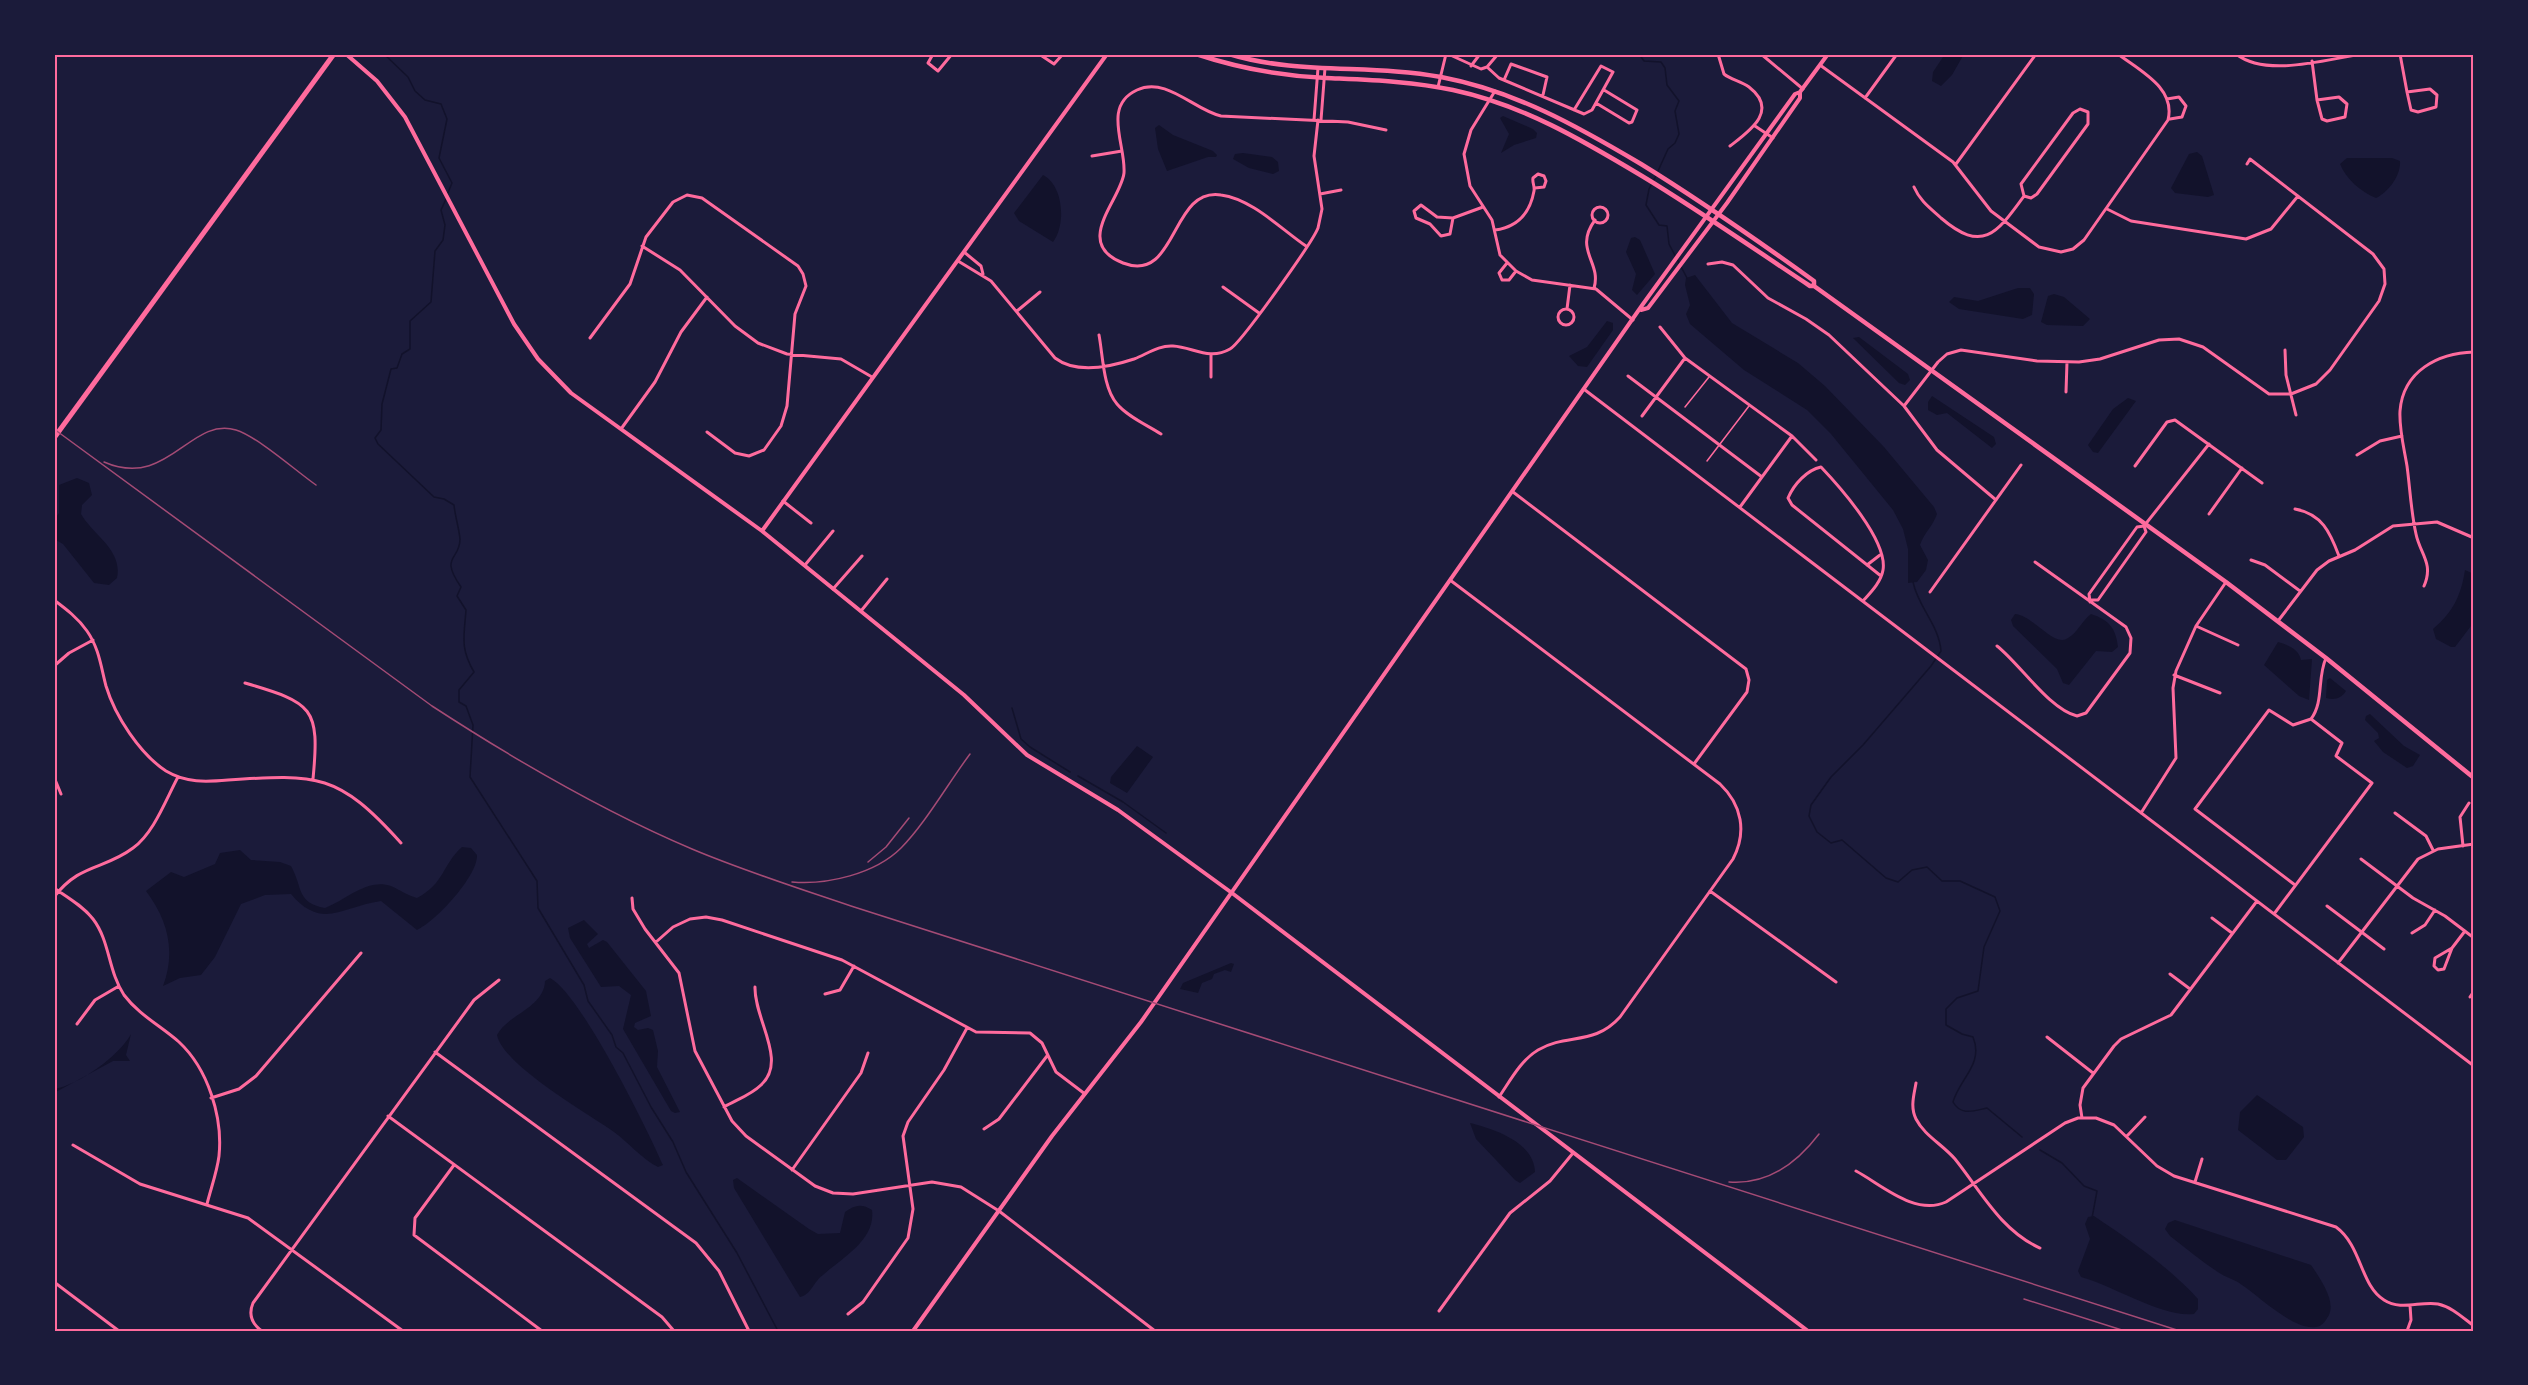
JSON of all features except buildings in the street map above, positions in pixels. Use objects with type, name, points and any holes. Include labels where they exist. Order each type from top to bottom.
[{"type":"main road","points":[[54,438],[334,54]]},
{"type":"main road","points":[[1196,54],[1249,68],[1324,78],[1371,79],[1438,87],[1521,110],[1562,129],[1713,219],[1810,286],[1814,286],[2226,582],[2326,658],[2474,778]]},
{"type":"main road","points":[[1229,54],[1273,63],[1441,77],[1495,92],[1563,119],[1713,208],[1814,281],[1814,286]]},
{"type":"street","points":[[346,54],[376,81],[401,111],[514,324],[533,354],[571,393],[762,531],[973,703],[1027,755],[1118,810],[1232,893],[1808,1331]]},
{"type":"street","points":[[933,54],[928,63],[937,71],[952,54]]},
{"type":"street","points":[[1042,55],[1054,64],[1063,54]]},
{"type":"street","points":[[762,531],[1107,54]]},
{"type":"street","points":[[1438,87],[1447,54],[1481,69],[1487,67],[1498,54]]},
{"type":"street","points":[[1718,54],[1724,74],[1748,87],[1757,98],[1760,112],[1755,126],[1730,146]]},
{"type":"street","points":[[1761,54],[1802,91]]},
{"type":"street","points":[[1641,310],[1647,308],[1719,212],[1773,138],[1828,54]]},
{"type":"street","points":[[1865,98],[1897,54]]},
{"type":"street","points":[[1956,165],[2036,54]]},
{"type":"street","points":[[1820,65],[1956,165],[1987,208],[2005,223],[2043,249],[2057,252],[2066,251],[2081,243],[2164,129],[2169,118],[2167,99],[2159,86],[2118,54]]},
{"type":"street","points":[[2236,54],[2250,63],[2264,66],[2363,54]]},
{"type":"street","points":[[2400,54],[2409,105],[2413,111],[2431,110],[2437,106],[2437,95],[2433,90],[2407,92]]},
{"type":"street","points":[[1471,66],[1477,55]]},
{"type":"street","points":[[2312,61],[2317,100],[2319,115],[2323,120],[2341,119],[2347,114],[2347,104],[2341,98],[2317,100]]},
{"type":"street","points":[[1504,80],[1511,64],[1538,74],[1548,79],[1543,95]]},
{"type":"street","points":[[1318,66],[1318,120]]},
{"type":"street","points":[[1487,67],[1494,75],[1504,80],[1543,95],[1574,110],[1586,114],[1596,103],[1614,74],[1601,66],[1574,110]]},
{"type":"street","points":[[964,252],[981,266],[984,274],[1063,363],[1078,368],[1105,364],[1132,359],[1168,346],[1211,355],[1220,354],[1235,345],[1306,246],[1321,221],[1320,194],[1314,156],[1325,67]]},
{"type":"street","points":[[1306,246],[1246,204],[1226,196],[1211,195],[1200,198],[1188,207],[1167,247],[1156,259],[1136,266],[1118,261],[1105,247],[1100,231],[1104,214],[1123,176],[1122,151],[1117,123],[1120,106],[1131,94],[1148,87],[1164,88],[1199,109],[1221,116],[1348,122],[1386,130]]},
{"type":"street","points":[[1596,103],[1629,123],[1632,122],[1637,110],[1604,90]]},
{"type":"street","points":[[913,1331],[1085,1094],[1141,1023],[1670,267],[1795,94],[1802,91]]},
{"type":"street","points":[[1495,92],[1467,138],[1464,154],[1470,186],[1495,230],[1500,255],[1516,271],[1532,280],[1594,288],[1634,321]]},
{"type":"street","points":[[2167,99],[2179,97],[2186,105],[2182,117],[2169,118]]},
{"type":"street","points":[[2080,109],[2086,111],[2090,117],[2088,124],[2037,194],[2031,198],[2024,196],[2021,184],[2073,113],[2080,109]]},
{"type":"street","points":[[1755,126],[1773,138]]},
{"type":"street","points":[[1092,156],[1122,151]]},
{"type":"street","points":[[1904,406],[1943,357],[1961,350],[2037,361],[2067,362],[2100,359],[2162,339],[2181,339],[2204,347],[2263,392],[2274,396],[2291,394],[2311,387],[2330,370],[2379,301],[2385,289],[2385,274],[2373,254],[2250,159],[2247,164]]},
{"type":"street","points":[[1542,174],[1546,184],[1542,188],[1535,188],[1532,183],[1533,178],[1542,174]]},
{"type":"street","points":[[1914,187],[1924,203],[1964,235],[1988,236],[2005,223],[2024,196]]},
{"type":"street","points":[[1495,230],[1512,225],[1523,216],[1535,188]]},
{"type":"street","points":[[1320,194],[1341,190]]},
{"type":"street","points":[[590,338],[630,284],[648,234],[674,200],[687,195],[698,196],[802,272],[806,286],[795,314],[783,422],[764,450],[751,456],[738,455],[707,432]]},
{"type":"street","points":[[2107,209],[2132,221],[2246,239],[2271,229],[2298,196]]},
{"type":"street","points":[[1453,218],[1450,234],[1444,237],[1430,224],[1416,218],[1414,211],[1421,205],[1437,217],[1453,218],[1484,207]]},
{"type":"street","points":[[1594,288],[1596,278],[1585,242],[1595,220],[1594,210],[1599,207],[1605,209],[1608,214],[1605,220],[1595,220]]},
{"type":"street","points":[[642,246],[675,266],[735,326],[752,339],[792,354],[841,359],[872,377]]},
{"type":"street","points":[[958,261],[976,273],[984,274]]},
{"type":"street","points":[[1708,264],[1722,262],[1733,265],[1768,298],[1829,335],[1904,406],[1937,450],[1996,500]]},
{"type":"street","points":[[1507,263],[1499,273],[1501,279],[1507,281],[1516,271]]},
{"type":"street","points":[[1567,309],[1570,285]]},
{"type":"street","points":[[1223,287],[1259,313]]},
{"type":"street","points":[[1017,311],[1040,292]]},
{"type":"street","points":[[621,429],[655,382],[681,332],[707,297]]},
{"type":"street","points":[[1567,309],[1572,312],[1574,318],[1565,324],[1560,322],[1558,316],[1562,310],[1567,309]]},
{"type":"street","points":[[1660,327],[1685,358],[1792,436],[1816,460]]},
{"type":"street","points":[[1099,335],[1110,393],[1117,404],[1161,434]]},
{"type":"street","points":[[2285,350],[2296,415]]},
{"type":"street","points":[[2424,586],[2428,564],[2417,539],[2400,411],[2403,397],[2415,375],[2428,364],[2452,354],[2474,352]]},
{"type":"street","points":[[1211,355],[1211,377]]},
{"type":"street","points":[[1642,416],[1685,358]]},
{"type":"street","points":[[2066,392],[2067,362]]},
{"type":"street","points":[[1628,376],[1762,477]]},
{"type":"street","points":[[1585,390],[2474,1066]]},
{"type":"street","points":[[2135,466],[2167,422],[2172,420],[2178,421],[2262,483]]},
{"type":"street","points":[[1740,507],[1792,436]]},
{"type":"street","points":[[2357,455],[2380,441],[2402,436]]},
{"type":"street","points":[[2090,601],[2089,594],[2137,527],[2144,525],[2209,444]]},
{"type":"street","points":[[1930,592],[2021,465]]},
{"type":"street","points":[[1863,601],[1881,576],[1884,567],[1881,555],[1864,519],[1844,491],[1821,467],[1813,469],[1792,489],[1788,498],[1792,505],[1881,576]]},
{"type":"street","points":[[2209,514],[2242,468]]},
{"type":"street","points":[[1513,492],[1746,669],[1749,680],[1747,692],[1694,764]]},
{"type":"street","points":[[783,501],[811,523]]},
{"type":"street","points":[[2295,509],[2309,513],[2324,523],[2339,556]]},
{"type":"street","points":[[2278,621],[2317,570],[2393,526],[2443,523],[2474,538]]},
{"type":"street","points":[[2090,601],[2098,600],[2145,534],[2144,525]]},
{"type":"street","points":[[804,566],[833,531]]},
{"type":"street","points":[[834,589],[862,555]]},
{"type":"street","points":[[1867,565],[1881,555]]},
{"type":"street","points":[[2251,560],[2265,565],[2300,591]]},
{"type":"street","points":[[1997,646],[2034,684],[2072,714],[2081,716],[2086,713],[2129,655],[2132,643],[2126,627],[2035,562]]},
{"type":"street","points":[[861,611],[887,579]]},
{"type":"street","points":[[1450,580],[1694,764],[1729,794],[1740,819],[1741,832],[1738,849],[1617,1020],[1591,1037],[1539,1050],[1524,1062],[1499,1097]]},
{"type":"street","points":[[2141,813],[2176,758],[2174,675],[2196,626],[2226,582]]},
{"type":"street","points":[[54,600],[76,617],[93,640],[106,687],[120,717],[152,759],[178,777],[207,782],[286,776],[313,779],[334,786],[352,797],[401,843]]},
{"type":"street","points":[[2196,626],[2238,645]]},
{"type":"street","points":[[55,664],[93,640]]},
{"type":"street","points":[[2295,885],[2196,809],[2269,710],[2293,725],[2311,719],[2318,707],[2320,675],[2326,658]]},
{"type":"street","points":[[2174,675],[2220,693]]},
{"type":"street","points":[[245,683],[288,696],[308,712],[316,732],[313,779]]},
{"type":"street","points":[[2274,914],[2372,783],[2336,756],[2342,743],[2311,719]]},
{"type":"street","points":[[54,777],[61,794]]},
{"type":"street","points":[[54,897],[73,877],[135,847],[145,836],[178,777]]},
{"type":"street","points":[[2463,846],[2460,817],[2469,803]]},
{"type":"street","points":[[2395,813],[2426,836],[2433,850]]},
{"type":"street","points":[[2338,963],[2416,861],[2433,850],[2474,844]]},
{"type":"street","points":[[2361,859],[2474,938]]},
{"type":"street","points":[[54,888],[85,910],[97,924],[119,986],[139,1012],[173,1037],[190,1054],[203,1074],[211,1098],[219,1149],[207,1204]]},
{"type":"street","points":[[1710,891],[1836,982]]},
{"type":"street","points":[[632,898],[633,909],[679,973],[694,1051],[724,1107],[740,1131],[815,1186],[833,1193],[853,1194],[932,1182],[951,1183],[970,1192],[999,1211],[1155,1331]]},
{"type":"street","points":[[2082,1118],[2081,1093],[2093,1073],[2121,1039],[2165,1020],[2257,901]]},
{"type":"street","points":[[2327,906],[2384,949]]},
{"type":"street","points":[[2412,933],[2425,925],[2435,910]]},
{"type":"street","points":[[656,942],[684,921],[711,918],[831,956],[854,966],[967,1028],[985,1034],[1030,1033],[1042,1043],[1056,1072],[1085,1094]]},
{"type":"street","points":[[2212,918],[2232,933]]},
{"type":"street","points":[[2452,948],[2435,958],[2434,966],[2438,970],[2444,969],[2452,948],[2464,931]]},
{"type":"street","points":[[211,1098],[239,1089],[256,1076],[361,954]]},
{"type":"street","points":[[825,994],[840,990],[854,966]]},
{"type":"street","points":[[2170,974],[2190,989]]},
{"type":"street","points":[[262,1331],[252,1321],[250,1310],[474,1000],[499,980]]},
{"type":"street","points":[[77,1024],[95,1000],[119,986]]},
{"type":"street","points":[[724,1107],[763,1084],[772,1069],[771,1048],[756,1006],[755,987]]},
{"type":"street","points":[[2470,997],[2474,992]]},
{"type":"street","points":[[848,1314],[863,1302],[908,1238],[913,1209],[903,1148],[905,1128],[944,1070],[967,1028]]},
{"type":"street","points":[[2047,1037],[2093,1073]]},
{"type":"street","points":[[435,1052],[696,1243],[719,1271],[750,1331]]},
{"type":"street","points":[[792,1170],[861,1073],[868,1053]]},
{"type":"street","points":[[984,1129],[999,1119],[1047,1056]]},
{"type":"street","points":[[1916,1083],[1913,1102],[1916,1119],[1956,1160],[1984,1200],[2028,1243],[2040,1248]]},
{"type":"street","points":[[388,1116],[662,1317],[674,1331]]},
{"type":"street","points":[[2127,1136],[2145,1117]]},
{"type":"street","points":[[1856,1171],[1911,1202],[1924,1206],[1946,1202],[2065,1123],[2082,1118],[2108,1121],[2161,1168],[2195,1182],[2334,1226],[2354,1246],[2372,1287],[2379,1296],[2395,1305],[2443,1306],[2474,1326]]},
{"type":"street","points":[[73,1145],[140,1184],[248,1218],[403,1331]]},
{"type":"street","points":[[1439,1311],[1510,1213],[1550,1181],[1574,1153]]},
{"type":"street","points":[[2195,1182],[2202,1159]]},
{"type":"street","points":[[454,1165],[413,1224],[413,1232],[420,1242],[542,1331]]},
{"type":"street","points":[[54,1282],[119,1331]]},
{"type":"street","points":[[2407,1331],[2410,1305]]},
{"type":"lane","points":[[1685,407],[1709,376]]},
{"type":"lane","points":[[1707,461],[1749,406]]},
{"type":"shaded area","points":[[1945,54],[1964,54],[1952,75],[1941,86],[1932,81],[1933,72]]},
{"type":"shaded area","points":[[1503,116],[1533,129],[1537,133],[1536,138],[1514,145],[1501,153],[1509,134],[1500,118]]},
{"type":"shaded area","points":[[1159,125],[1173,135],[1213,151],[1216,157],[1208,157],[1167,171],[1158,149],[1155,128]]},
{"type":"shaded area","points":[[2197,152],[2202,156],[2214,195],[2208,197],[2175,193],[2171,188],[2189,154]]},
{"type":"shaded area","points":[[1235,154],[1272,157],[1278,162],[1279,171],[1273,174],[1249,168],[1233,159]]},
{"type":"shaded area","points":[[2347,158],[2392,158],[2400,161],[2400,167],[2393,183],[2376,198],[2360,189],[2346,175],[2340,164]]},
{"type":"shaded area","points":[[1043,175],[1055,188],[1061,206],[1060,226],[1053,242],[1019,221],[1014,213]]},
{"type":"shaded area","points":[[1635,237],[1640,240],[1655,274],[1637,295],[1632,290],[1636,274],[1626,252],[1631,238]]},
{"type":"shaded area","points":[[1695,275],[1732,323],[1798,363],[1825,386],[1884,447],[1934,507],[1937,514],[1920,545],[1928,560],[1926,570],[1917,582],[1908,583],[1908,549],[1903,529],[1893,510],[1831,434],[1807,410],[1744,370],[1690,324],[1686,314],[1690,305],[1685,285],[1686,278]]},
{"type":"shaded area","points":[[2018,288],[2030,288],[2034,294],[2032,315],[2023,319],[1959,309],[1949,302],[1954,297],[1978,301]]},
{"type":"shaded area","points":[[2054,294],[2064,297],[2090,319],[2083,326],[2047,325],[2041,322],[2048,296]]},
{"type":"shaded area","points":[[1607,321],[1613,323],[1613,330],[1587,367],[1578,366],[1569,356],[1587,347]]},
{"type":"shaded area","points":[[1859,337],[1908,374],[1910,380],[1905,385],[1899,383],[1853,338]]},
{"type":"shaded area","points":[[1932,396],[1994,437],[1996,444],[1992,448],[1947,413],[1937,415],[1928,410],[1928,402]]},
{"type":"shaded area","points":[[2128,398],[2136,401],[2098,453],[2093,452],[2088,445],[2113,409]]},
{"type":"shaded area","points":[[77,478],[89,483],[92,495],[82,505],[81,514],[106,543],[116,559],[117,578],[109,585],[94,583],[63,544],[54,539],[54,520],[59,513],[59,485]]},
{"type":"shaded area","points":[[2465,570],[2474,574],[2474,622],[2455,647],[2451,647],[2436,639],[2433,629],[2455,603]]},
{"type":"shaded area","points":[[2015,614],[2029,620],[2056,639],[2062,640],[2071,636],[2091,614],[2107,622],[2113,630],[2118,647],[2112,652],[2096,651],[2069,685],[2063,683],[2057,669],[2013,626],[2011,620]]},
{"type":"shaded area","points":[[2278,642],[2295,650],[2301,660],[2312,659],[2309,700],[2299,696],[2264,665]]},
{"type":"shaded area","points":[[2330,678],[2346,691],[2335,699],[2326,698],[2327,680]]},
{"type":"shaded area","points":[[2370,714],[2404,746],[2420,755],[2413,766],[2407,768],[2383,752],[2374,741],[2379,738],[2378,733],[2365,720]]},
{"type":"shaded area","points":[[1137,746],[1153,757],[1127,793],[1110,783],[1111,777]]},
{"type":"shaded area","points":[[462,847],[471,848],[477,855],[471,874],[445,908],[417,930],[381,901],[323,914],[302,905],[291,894],[265,895],[241,904],[215,957],[201,975],[180,978],[163,986],[169,961],[168,937],[160,913],[146,891],[171,872],[184,877],[215,864],[220,853],[240,850],[251,860],[280,862],[291,866],[305,898],[316,906],[325,908],[365,887],[382,884],[417,898],[433,886],[450,860]]},
{"type":"shaded area","points":[[584,920],[598,934],[587,944],[589,948],[603,940],[607,942],[646,991],[651,1016],[635,1023],[634,1027],[638,1030],[648,1028],[653,1030],[658,1051],[657,1067],[680,1112],[671,1111],[623,1029],[631,995],[619,986],[601,987],[570,938],[568,928]]},
{"type":"shaded area","points":[[1231,963],[1234,964],[1231,972],[1225,970],[1214,974],[1212,979],[1202,983],[1198,993],[1180,989],[1183,983]]},
{"type":"shaded area","points":[[550,978],[563,989],[595,1035],[629,1094],[663,1165],[658,1167],[652,1164],[614,1132],[548,1088],[514,1060],[503,1047],[497,1035],[502,1028],[539,998],[545,981]]},
{"type":"shaded area","points":[[131,1034],[126,1055],[130,1061],[113,1061],[87,1075],[108,1060]]},
{"type":"shaded area","points":[[74,1082],[54,1093],[54,1089]]},
{"type":"shaded area","points":[[2257,1095],[2303,1127],[2304,1137],[2286,1160],[2277,1160],[2238,1130],[2240,1112]]},
{"type":"shaded area","points":[[1470,1123],[1511,1138],[1528,1153],[1535,1172],[1520,1183],[1515,1180],[1476,1139]]},
{"type":"shaded area","points":[[737,1178],[818,1234],[840,1233],[845,1212],[858,1206],[865,1206],[872,1210],[869,1230],[848,1255],[820,1278],[807,1294],[800,1297],[734,1188],[733,1180]]},
{"type":"shaded area","points":[[2094,1216],[2149,1254],[2186,1287],[2198,1299],[2198,1309],[2194,1314],[2168,1311],[2081,1277],[2078,1271],[2090,1239],[2085,1224],[2088,1217]]},
{"type":"shaded area","points":[[2175,1220],[2311,1265],[2328,1296],[2331,1309],[2327,1319],[2316,1327],[2307,1327],[2277,1312],[2240,1283],[2221,1274],[2170,1236],[2165,1229],[2168,1223]]},
{"type":"waterway","points":[[384,54],[408,77],[415,91],[425,100],[441,104],[447,119],[439,158],[452,183],[447,195]]},
{"type":"waterway","points":[[1639,54],[1644,61],[1661,62],[1665,68],[1667,85],[1679,101],[1675,111],[1679,134],[1675,143],[1668,149],[1658,171]]},
{"type":"waterway","points":[[1656,176],[1649,189],[1646,205],[1659,225],[1667,226],[1669,244],[1687,278]]},
{"type":"waterway","points":[[446,199],[441,210],[445,225],[443,240],[435,251],[431,302],[410,321],[410,349],[402,354],[397,368],[391,369],[382,404],[381,430],[375,438],[378,444],[434,497],[444,499],[454,505],[460,539],[451,564],[461,587],[457,596],[466,610],[465,649],[474,672],[459,690],[459,702],[466,706],[473,725],[470,777],[537,881],[538,908],[584,985],[588,1001],[612,1035],[616,1047],[623,1053],[651,1107],[673,1142],[686,1172],[737,1253],[778,1331]]},
{"type":"waterway","points":[[1913,582],[1919,600],[1936,633],[1941,651],[1931,666],[1863,745],[1831,777],[1811,805],[1809,816],[1817,832],[1831,843],[1842,840],[1886,878],[1898,882],[1912,870],[1927,867],[1942,881],[1960,881],[1995,897],[2000,911],[1984,947],[1978,991],[1957,998],[1946,1009],[1946,1025],[1973,1037],[1976,1047],[1976,1055],[1970,1071],[1953,1102],[1964,1111],[1987,1108],[2022,1137]]},
{"type":"waterway","points":[[1012,708],[1021,739],[1070,772]]},
{"type":"waterway","points":[[1078,776],[1123,802],[1166,833]]},
{"type":"waterway","points":[[2040,1150],[2062,1163],[2084,1186],[2097,1191],[2092,1218]]},
{"type":"railway","points":[[54,429],[432,706],[495,746],[591,801],[692,849],[851,906],[2180,1331]]},
{"type":"railway","points":[[104,462],[126,468],[145,467],[162,460],[205,433],[220,429],[236,430],[266,447],[316,485]]},
{"type":"railway","points":[[792,882],[820,882],[850,876],[878,865],[890,857],[919,827],[970,754]]},
{"type":"railway","points":[[868,862],[886,847],[909,818]]},
{"type":"railway","points":[[1729,1182],[1743,1182],[1769,1176],[1791,1163],[1819,1134]]},
{"type":"railway","points":[[2024,1299],[2125,1331]]}]
